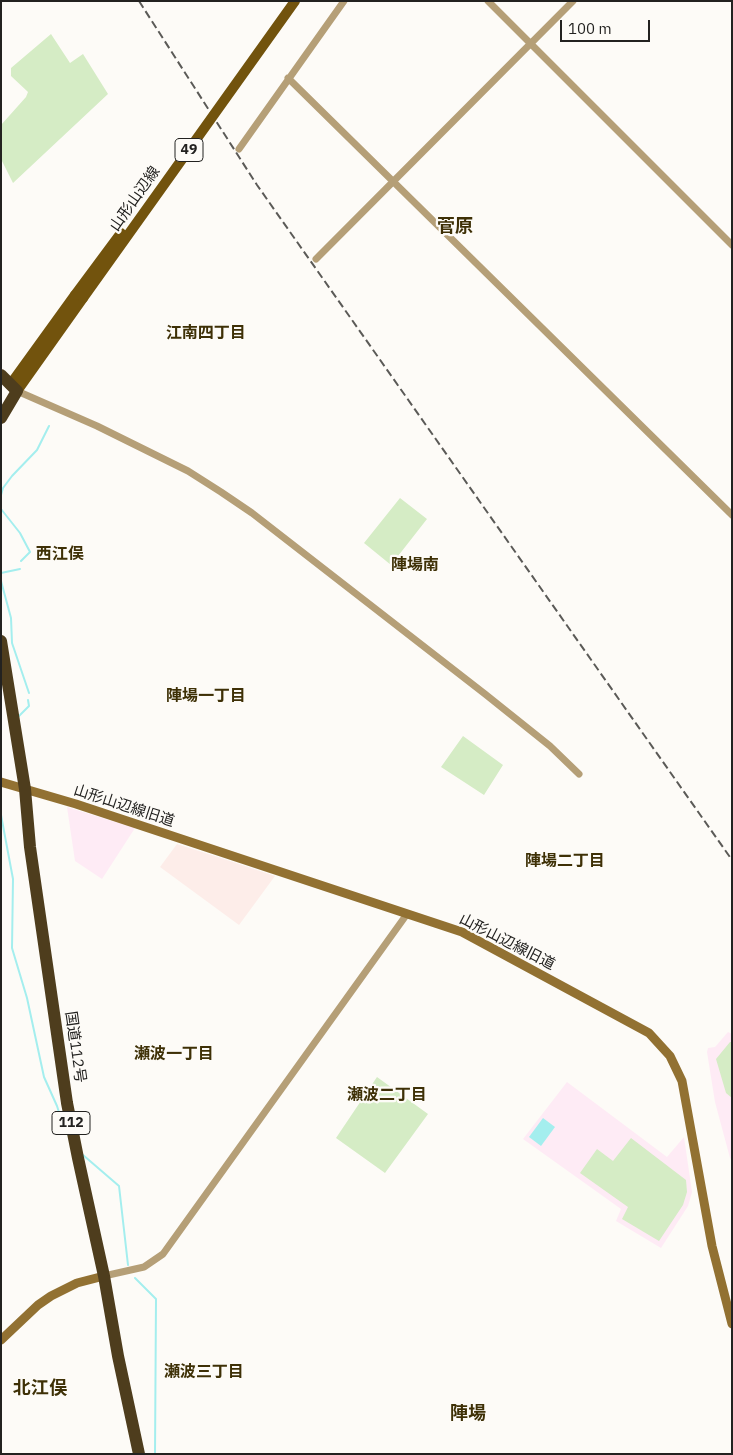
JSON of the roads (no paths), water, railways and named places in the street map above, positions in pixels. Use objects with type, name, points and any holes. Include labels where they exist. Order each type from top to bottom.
[{"type":"highway","points":[[1,400],[9,384]]},
{"type":"highway","points":[[1,418],[9,384]]},
{"type":"highway","name":"国道112号","points":[[1,641],[25,789],[32,857],[67,1103],[139,1454]]},
{"type":"main road","name":"山形山辺線","points":[[79,296],[287,1]]},
{"type":"main road","name":"山形山辺線","points":[[9,384],[79,296],[295,1]]},
{"type":"street","points":[[238,149],[344,1]]},
{"type":"street","points":[[488,1],[732,245]]},
{"type":"street","points":[[316,259],[573,1]]},
{"type":"street","points":[[288,78],[732,515]]},
{"type":"street","points":[[9,384],[188,471],[221,492],[259,519],[485,694],[550,746],[578,774]]},
{"type":"street","name":"山形山辺線旧道","points":[[1,782],[462,932],[649,1033],[665,1050],[682,1080],[712,1246],[732,1324]]},
{"type":"street","points":[[1,1340],[50,1296],[77,1283],[144,1266],[163,1254],[407,914]]},
{"type":"water","points":[[543,1118],[555,1127],[541,1146],[529,1137]]},
{"type":"waterway","points":[[1,495],[3,488],[12,476],[37,450],[49,426]]},
{"type":"waterway","points":[[1,509],[20,533],[30,552],[21,561]]},
{"type":"waterway","points":[[1,573],[20,569]]},
{"type":"waterway","points":[[1,581],[11,618],[12,643],[29,693]]},
{"type":"waterway","points":[[19,716],[29,706],[28,700]]},
{"type":"waterway","points":[[1,815],[13,879],[12,948],[27,998],[44,1077],[68,1135]]},
{"type":"waterway","points":[[83,1155],[119,1186],[128,1265]]},
{"type":"waterway","points":[[135,1278],[156,1299],[155,1454]]},
{"type":"railway","points":[[139,1],[257,185],[732,860]]},
{"type":"district","name":"菅原","points":[[455,227]]},
{"type":"district","name":"江南四丁目","points":[[206,333]]},
{"type":"district","name":"西江俣","points":[[60,554]]},
{"type":"district","name":"陣場南","points":[[415,565]]},
{"type":"district","name":"陣場一丁目","points":[[206,696]]},
{"type":"district","name":"陣場二丁目","points":[[565,861]]},
{"type":"district","name":"瀬波一丁目","points":[[174,1054]]},
{"type":"district","name":"瀬波二丁目","points":[[387,1095]]},
{"type":"district","name":"瀬波三丁目","points":[[204,1372]]},
{"type":"district","name":"北江俣","points":[[40,1389]]},
{"type":"district","name":"陣場","points":[[468,1414]]}]
